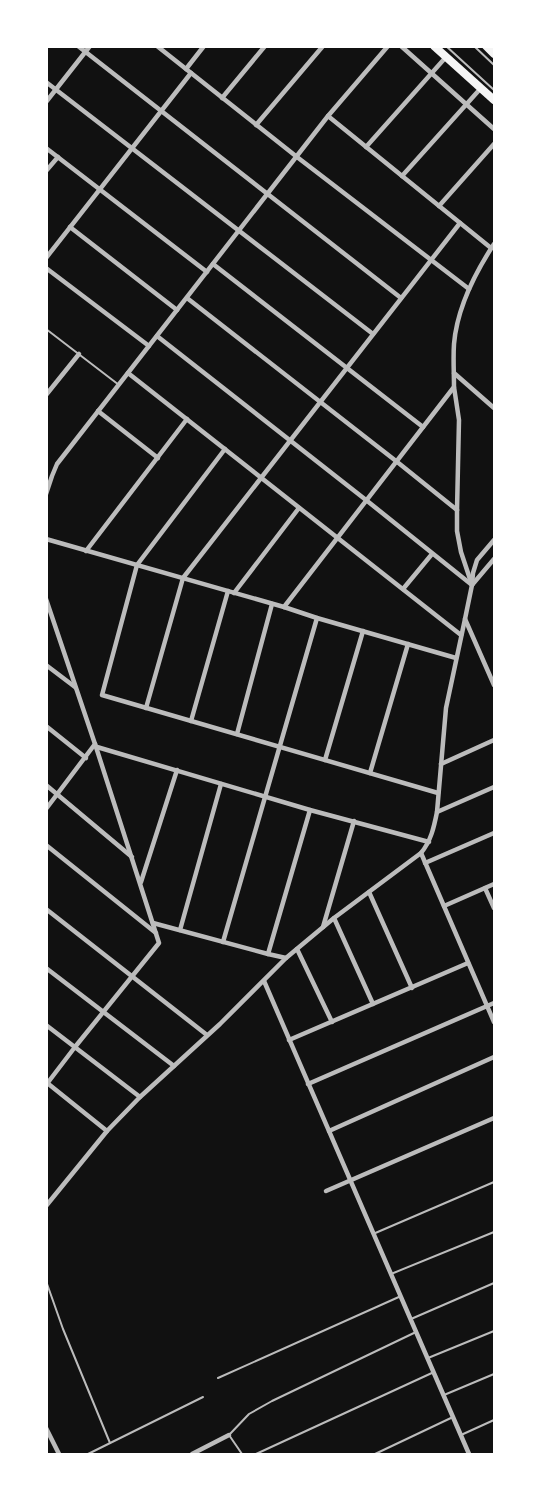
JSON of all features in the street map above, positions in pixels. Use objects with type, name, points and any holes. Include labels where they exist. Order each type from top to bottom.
[{"type":"main road","points":[[434,46],[495,100]]},
{"type":"main road","points":[[486,46],[495,54]]},
{"type":"street","points":[[78,46],[401,298]]},
{"type":"street","points":[[46,102],[90,46]]},
{"type":"street","points":[[157,46],[469,289]]},
{"type":"street","points":[[186,69],[204,46]]},
{"type":"street","points":[[222,98],[265,46]]},
{"type":"street","points":[[256,125],[324,46]]},
{"type":"street","points":[[46,494],[57,464],[328,116],[388,46]]},
{"type":"street","points":[[401,46],[495,129]]},
{"type":"street","points":[[366,147],[446,57]]},
{"type":"street","points":[[46,258],[191,74]]},
{"type":"street","points":[[46,82],[373,334]]},
{"type":"street","points":[[402,176],[481,88]]},
{"type":"street","points":[[328,116],[460,223],[493,246],[469,289],[459,314],[454,343],[454,387],[459,420],[457,531],[472,585]]},
{"type":"street","points":[[439,206],[495,144]]},
{"type":"street","points":[[46,148],[207,272]]},
{"type":"street","points":[[46,171],[58,157]]},
{"type":"street","points":[[146,708],[183,578],[460,223]]},
{"type":"street","points":[[70,227],[177,310]]},
{"type":"street","points":[[213,264],[423,427]]},
{"type":"street","points":[[46,268],[149,346]]},
{"type":"street","points":[[187,298],[456,510]]},
{"type":"street","points":[[157,336],[472,585]]},
{"type":"street","points":[[46,394],[79,354]]},
{"type":"street","points":[[128,373],[461,636]]},
{"type":"street","points":[[454,373],[495,408]]},
{"type":"street","points":[[46,382],[53,386]]},
{"type":"street","points":[[284,607],[454,387]]},
{"type":"street","points":[[98,411],[158,458]]},
{"type":"street","points":[[86,551],[188,419]]},
{"type":"street","points":[[225,449],[137,565],[102,695],[438,793]]},
{"type":"street","points":[[234,593],[299,508]]},
{"type":"street","points":[[46,539],[456,658]]},
{"type":"street","points":[[46,1206],[107,1131],[286,958],[334,918],[421,853],[429,842],[437,812],[446,708],[473,573],[477,560],[495,540]]},
{"type":"street","points":[[402,589],[432,554]]},
{"type":"street","points":[[472,585],[495,559]]},
{"type":"street","points":[[191,721],[228,591]]},
{"type":"street","points":[[46,599],[159,943],[47,1084],[107,1131]]},
{"type":"street","points":[[237,734],[272,604]]},
{"type":"street","points":[[223,942],[317,618]]},
{"type":"street","points":[[465,619],[495,685]]},
{"type":"street","points":[[325,760],[363,631]]},
{"type":"street","points":[[370,773],[408,644]]},
{"type":"street","points":[[46,665],[76,688]]},
{"type":"street","points":[[46,726],[86,758]]},
{"type":"street","points":[[441,764],[495,740]]},
{"type":"street","points":[[46,810],[96,746]]},
{"type":"street","points":[[96,746],[310,810],[429,842]]},
{"type":"street","points":[[141,883],[177,770]]},
{"type":"street","points":[[180,930],[221,784]]},
{"type":"street","points":[[46,785],[132,857]]},
{"type":"street","points":[[437,812],[495,787]]},
{"type":"street","points":[[268,954],[310,810]]},
{"type":"street","points":[[323,927],[354,821]]},
{"type":"street","points":[[425,863],[495,833]]},
{"type":"street","points":[[46,845],[156,933]]},
{"type":"street","points":[[421,853],[495,1022]]},
{"type":"street","points":[[444,906],[495,884]]},
{"type":"street","points":[[485,888],[495,908]]},
{"type":"street","points":[[369,892],[412,988]]},
{"type":"street","points":[[46,909],[207,1035]]},
{"type":"street","points":[[334,918],[373,1004]]},
{"type":"street","points":[[153,922],[286,958]]},
{"type":"street","points":[[297,949],[332,1022]]},
{"type":"street","points":[[289,1040],[468,963]]},
{"type":"street","points":[[46,968],[174,1066]]},
{"type":"street","points":[[264,981],[470,1455]]},
{"type":"street","points":[[308,1084],[495,1003]]},
{"type":"street","points":[[46,1025],[140,1097]]},
{"type":"street","points":[[328,1131],[495,1057]]},
{"type":"street","points":[[326,1191],[495,1118]]},
{"type":"street","points":[[46,1428],[59,1455]]},
{"type":"street","points":[[192,1455],[229,1435]]},
{"type":"lane","points":[[446,46],[495,90]]},
{"type":"lane","points":[[474,46],[495,65]]},
{"type":"lane","points":[[46,329],[118,385]]},
{"type":"lane","points":[[373,1234],[495,1182]]},
{"type":"lane","points":[[392,1274],[495,1232]]},
{"type":"lane","points":[[46,1281],[110,1443]]},
{"type":"lane","points":[[411,1319],[495,1283]]},
{"type":"lane","points":[[218,1378],[401,1296]]},
{"type":"lane","points":[[428,1358],[495,1331]]},
{"type":"lane","points":[[242,1455],[229,1435],[249,1414],[416,1332]]},
{"type":"lane","points":[[256,1455],[434,1372]]},
{"type":"lane","points":[[444,1395],[495,1374]]},
{"type":"lane","points":[[88,1455],[203,1396]]},
{"type":"lane","points":[[375,1455],[453,1417]]},
{"type":"lane","points":[[461,1435],[495,1420]]}]
